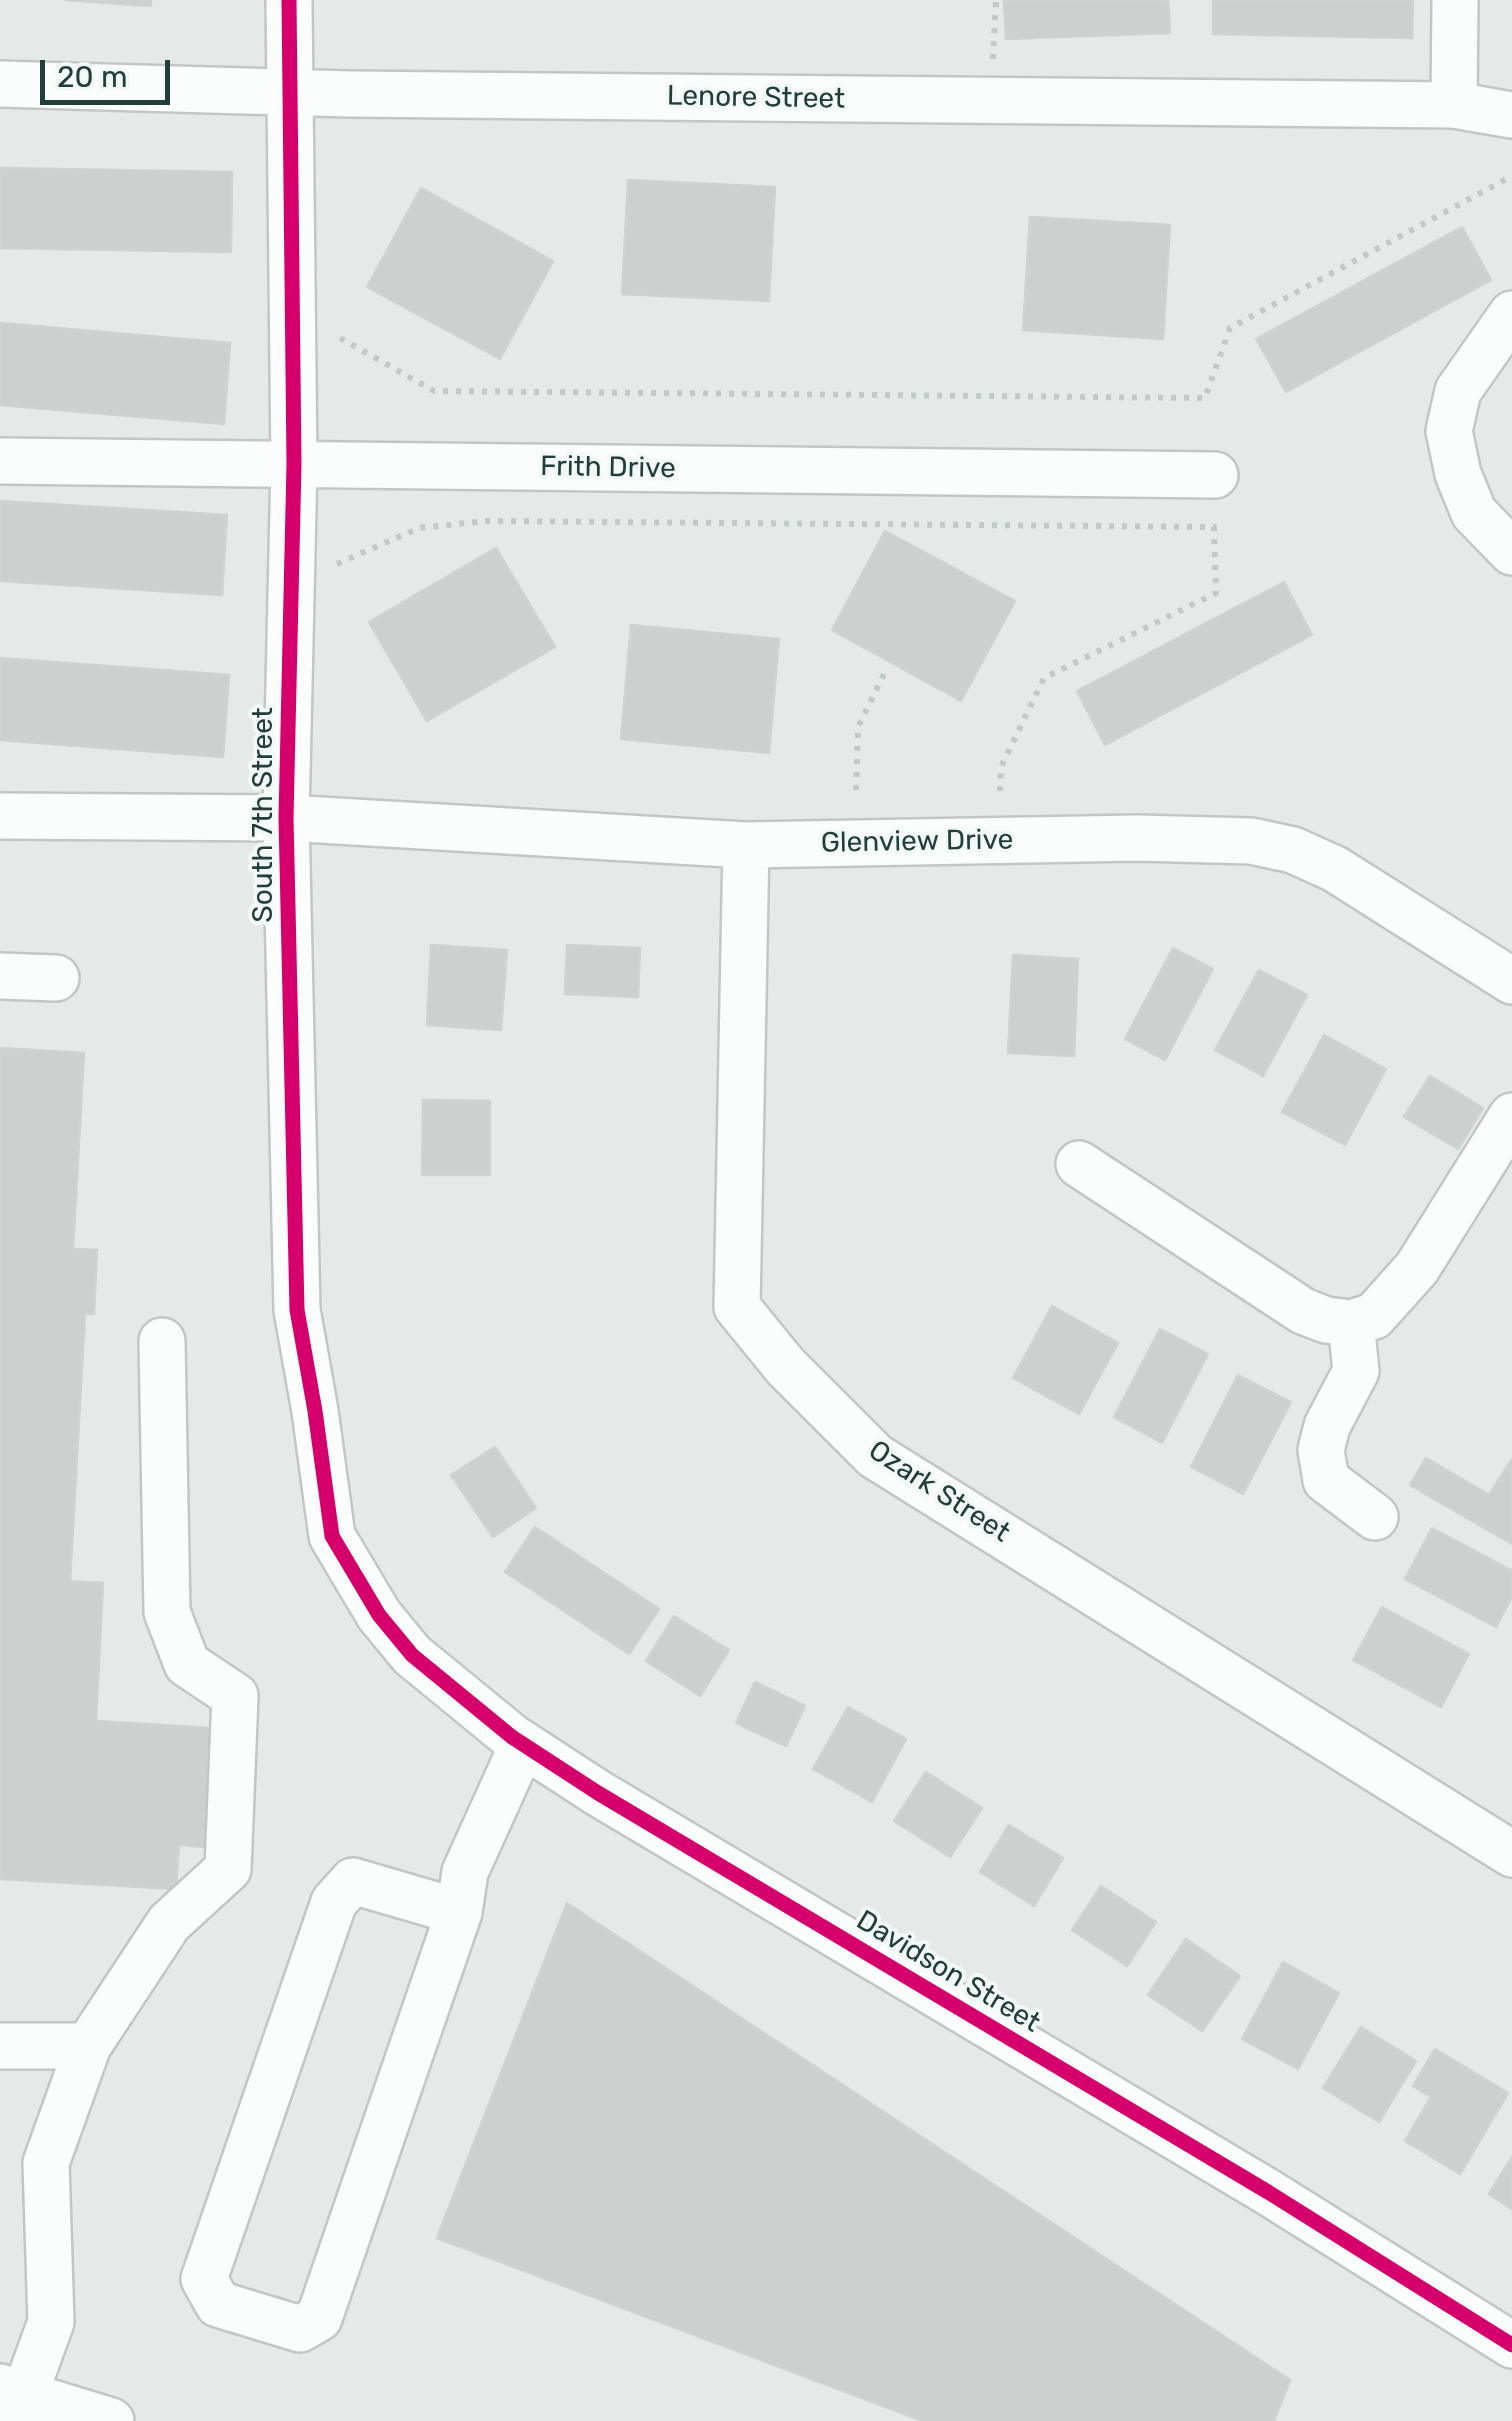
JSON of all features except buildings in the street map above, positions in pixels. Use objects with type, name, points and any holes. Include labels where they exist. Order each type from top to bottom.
[{"type":"street","name":"South 7th Street","points":[[289,0],[294,464],[286,818],[297,1310],[316,1411],[332,1536],[380,1615]]},
{"type":"street","points":[[1454,105],[1455,0]]},
{"type":"street","name":"Lenore Street","points":[[0,84],[1454,105],[1512,115]]},
{"type":"street","points":[[1512,314],[1458,391],[1450,430],[1458,474],[1474,513],[1512,552]]},
{"type":"street","name":"Frith Drive","points":[[0,461],[1215,475]]},
{"type":"street","name":"Glenview Drive","points":[[0,816],[286,818],[746,845],[1138,838],[1251,841],[1292,850],[1335,868],[1512,981]]},
{"type":"street","name":"Ozark Street","points":[[746,845],[737,1307],[786,1367],[875,1456],[1512,1854]]},
{"type":"street","points":[[0,976],[56,978]]},
{"type":"street","points":[[1078,1164],[1303,1311],[1326,1320],[1351,1323],[1374,1316],[1416,1268],[1512,1116]]},
{"type":"street","points":[[1351,1323],[1356,1372],[1327,1426],[1321,1450],[1326,1480],[1375,1517]]},
{"type":"street","points":[[111,2421],[13,2401],[51,2322],[46,2162],[88,2046],[169,1924],[228,1869],[235,1696],[187,1664],[167,1612],[162,1342]]},
{"type":"street","name":"Davidson Street","points":[[380,1615],[412,1656],[523,1744],[1268,2192],[1512,2345]]},
{"type":"street","points":[[459,1912],[353,1881],[334,1902],[204,2278],[218,2304],[300,2330],[319,2318],[459,1912],[465,1872],[523,1744]]},
{"type":"street","points":[[0,2046],[88,2046]]},
{"type":"path","points":[[993,64],[996,0]]},
{"type":"path","points":[[340,338],[434,391],[1205,398],[1230,328],[1512,176]]},
{"type":"path","points":[[337,564],[419,528],[487,521],[1214,527],[1216,593],[1044,678],[1001,767],[1000,791]]},
{"type":"path","points":[[856,790],[858,727],[884,674]]},
{"type":"cycle path","points":[[289,0],[294,464],[286,818],[297,1310],[332,1536],[379,1615],[412,1655],[512,1737],[598,1793],[1268,2192],[1512,2345]]}]
